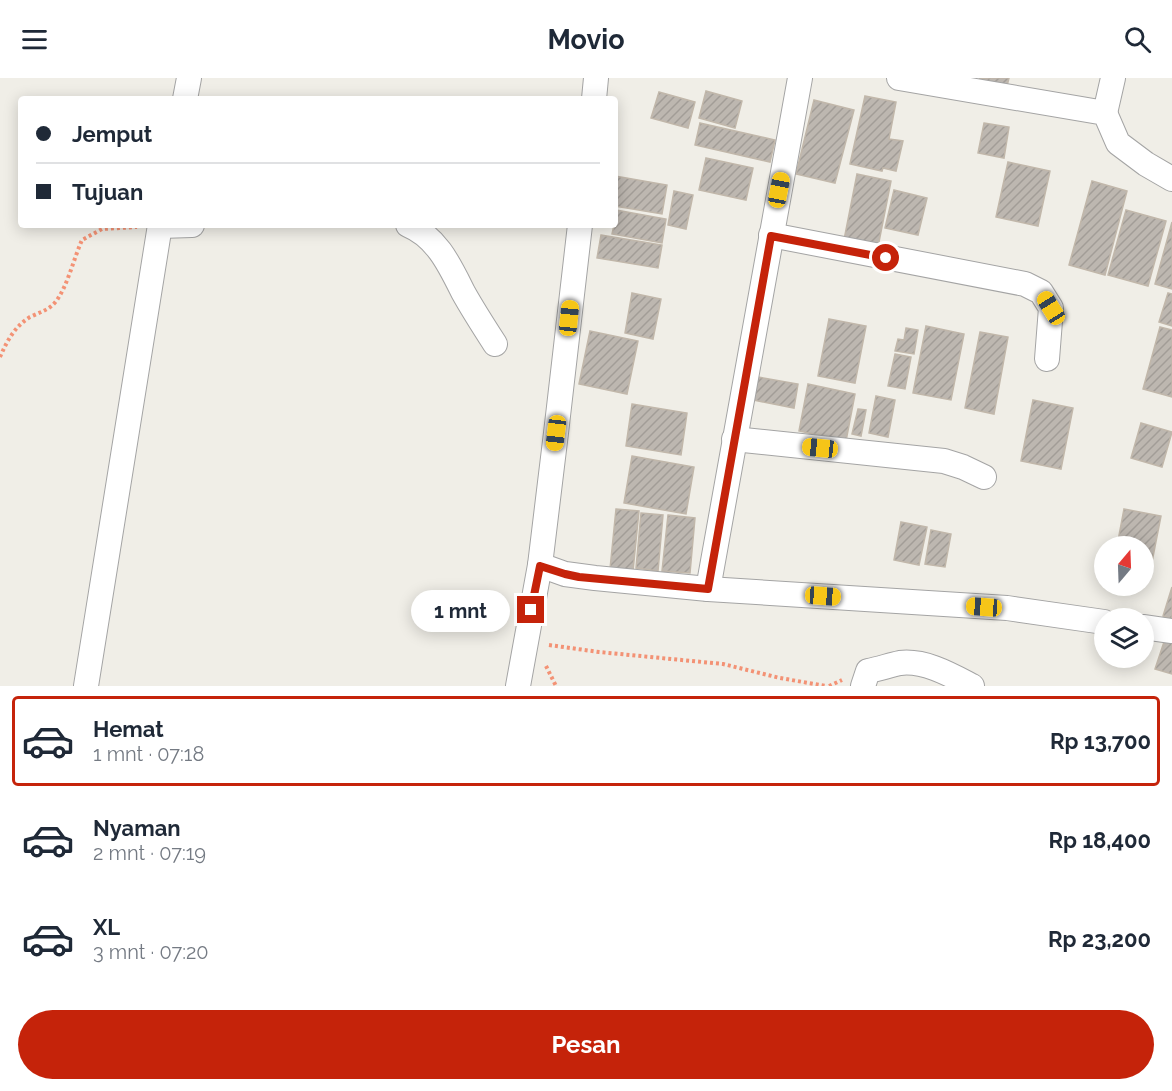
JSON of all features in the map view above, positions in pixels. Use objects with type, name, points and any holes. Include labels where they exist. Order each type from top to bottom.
[{"type":"street","points":[[186,96],[189,78]]},
{"type":"street","points":[[594,96],[596,78]]},
{"type":"street","points":[[708,589],[800,78]]},
{"type":"street","points":[[899,78],[1105,113]]},
{"type":"street","points":[[1113,78],[1105,113],[1118,143],[1146,164],[1172,179]]},
{"type":"street","points":[[86,686],[160,228]]},
{"type":"street","points":[[415,228],[443,254],[495,344]]},
{"type":"street","points":[[518,686],[540,566],[580,228]]},
{"type":"street","points":[[771,236],[1025,284],[1041,292],[1051,308],[1047,359]]},
{"type":"street","points":[[734,439],[944,460],[984,477]]},
{"type":"street","points":[[540,566],[579,577],[708,589],[1007,608],[1094,621]]},
{"type":"street","points":[[1154,629],[1172,631]]},
{"type":"street","points":[[864,686],[868,671],[902,663],[929,666],[972,686]]},
{"type":"path","points":[[0,357],[16,328],[30,317],[48,310],[57,301],[82,240],[102,230],[131,228]]},
{"type":"path","points":[[547,645],[723,664],[826,686]]},
{"type":"building","points":[[979,78],[1009,78],[1007,86]]},
{"type":"building","points":[[706,91],[742,101],[735,128],[699,118]]},
{"type":"building","points":[[659,92],[695,102],[688,128],[651,118]]},
{"type":"building","points":[[865,96],[896,102],[889,139],[903,141],[896,171],[883,168],[882,171],[850,164]]},
{"type":"building","points":[[814,100],[854,110],[835,183],[796,174]]},
{"type":"building","points":[[700,123],[775,140],[770,162],[695,145]]},
{"type":"building","points":[[984,123],[1009,127],[1004,158],[978,153]]},
{"type":"building","points":[[706,158],[753,168],[746,200],[699,190]]},
{"type":"building","points":[[1008,162],[1050,171],[1038,226],[996,217]]},
{"type":"building","points":[[857,174],[891,181],[877,252],[843,245]]},
{"type":"building","points":[[618,177],[667,185],[662,214],[618,207]]},
{"type":"building","points":[[1092,181],[1127,191],[1105,275],[1069,265]]},
{"type":"building","points":[[894,190],[927,198],[918,235],[885,228]]},
{"type":"building","points":[[674,191],[693,195],[686,229],[668,225]]},
{"type":"building","points":[[618,210],[666,219],[662,243],[612,234],[613,228],[618,228]]},
{"type":"building","points":[[1126,210],[1166,221],[1148,286],[1108,275]]},
{"type":"building","points":[[1172,222],[1172,289],[1155,284]]},
{"type":"building","points":[[601,235],[662,245],[658,268],[597,258]]},
{"type":"building","points":[[632,293],[661,299],[653,339],[625,333]]},
{"type":"building","points":[[1168,293],[1172,294],[1172,326],[1159,322]]},
{"type":"building","points":[[829,319],[866,326],[855,383],[818,376]]},
{"type":"building","points":[[926,326],[964,334],[951,400],[913,393]]},
{"type":"building","points":[[1160,327],[1172,330],[1172,397],[1143,389]]},
{"type":"building","points":[[906,328],[918,330],[914,354],[895,351],[898,339],[904,340]]},
{"type":"building","points":[[590,331],[638,341],[627,394],[579,384]]},
{"type":"building","points":[[980,332],[1008,337],[994,414],[965,408]]},
{"type":"building","points":[[895,354],[911,357],[905,389],[888,386]]},
{"type":"building","points":[[758,377],[798,384],[794,408],[753,400]]},
{"type":"building","points":[[808,384],[855,394],[846,441],[799,431]]},
{"type":"building","points":[[876,396],[895,400],[888,437],[869,433]]},
{"type":"building","points":[[1033,400],[1073,408],[1061,469],[1021,461]]},
{"type":"building","points":[[632,404],[687,413],[681,455],[626,446]]},
{"type":"building","points":[[858,409],[866,410],[861,436],[852,434]]},
{"type":"building","points":[[1141,423],[1172,432],[1162,467],[1131,458]]},
{"type":"building","points":[[632,456],[694,467],[686,514],[624,503]]},
{"type":"building","points":[[616,509],[639,511],[633,571],[610,569]]},
{"type":"building","points":[[1124,509],[1161,516],[1154,552],[1154,536],[1119,536]]},
{"type":"building","points":[[641,513],[663,515],[658,571],[636,568]]},
{"type":"building","points":[[668,515],[695,518],[690,573],[662,571]]},
{"type":"building","points":[[901,522],[927,527],[919,565],[894,560]]},
{"type":"building","points":[[931,530],[951,534],[945,567],[925,564]]},
{"type":"building","points":[[1172,587],[1172,619],[1163,616]]},
{"type":"building","points":[[1166,636],[1172,638],[1172,674],[1155,669]]},
{"type":"route","points":[[531,610],[540,566],[579,577],[708,589],[771,236],[886,258]]}]
